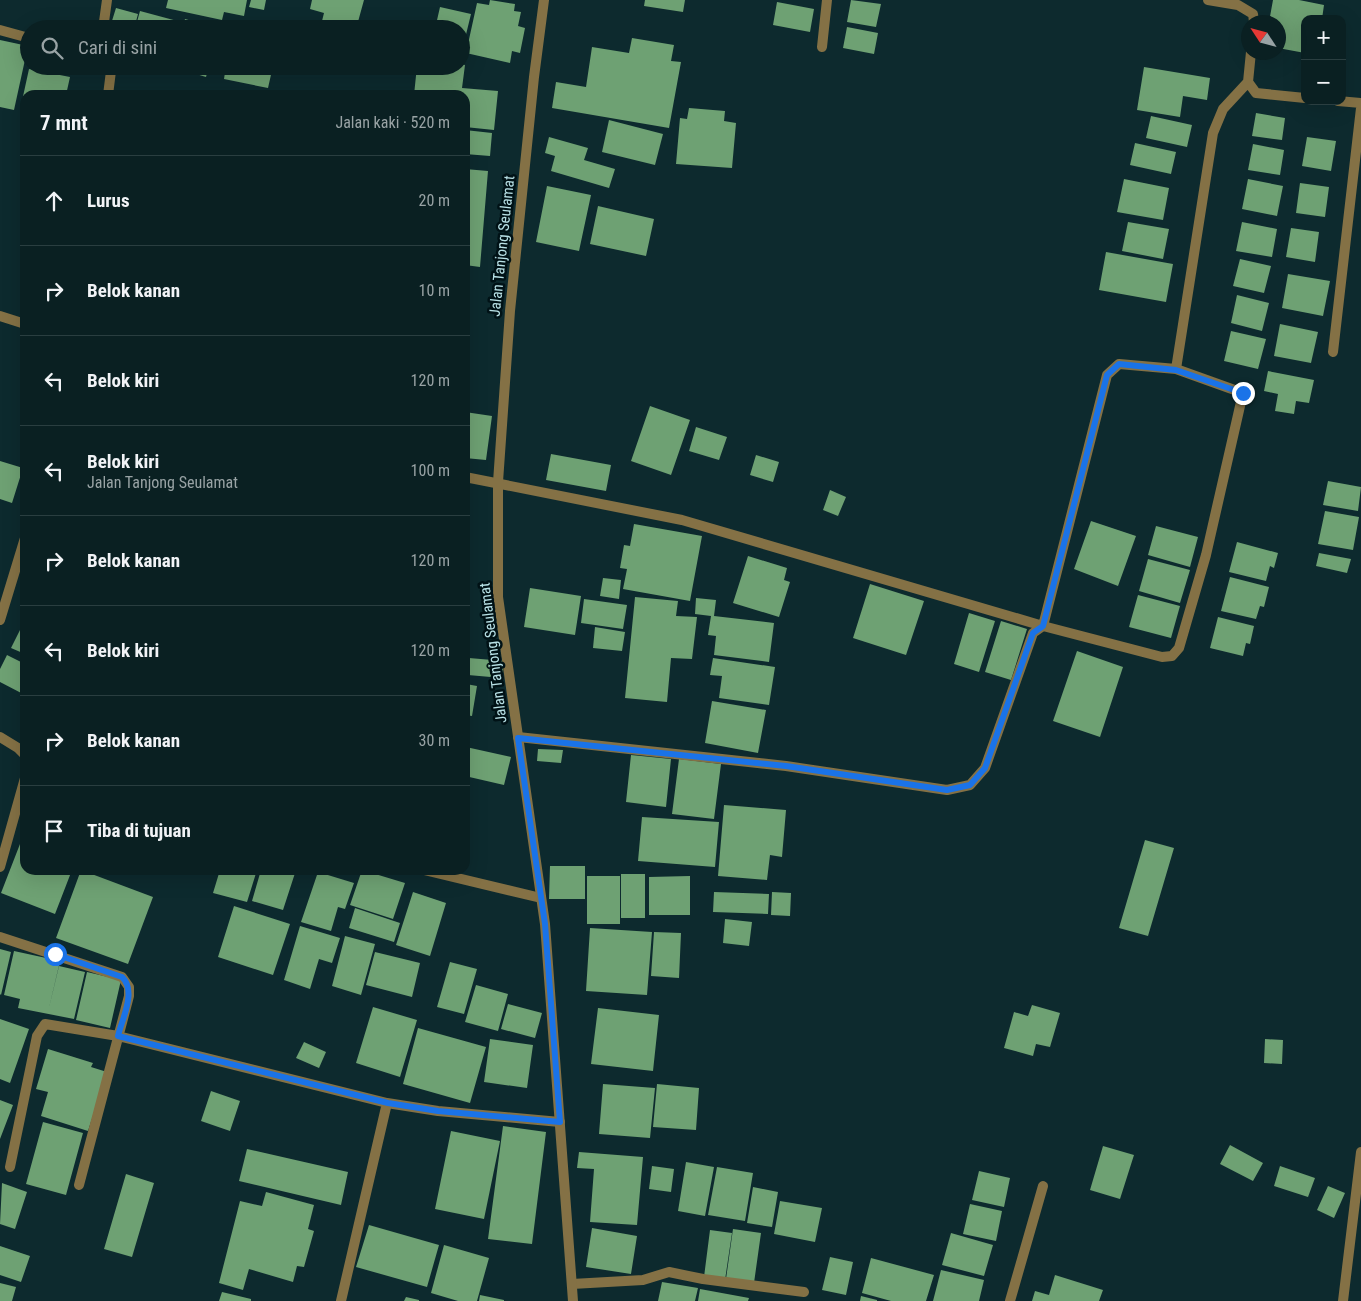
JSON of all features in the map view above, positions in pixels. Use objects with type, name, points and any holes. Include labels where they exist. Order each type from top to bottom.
[{"type":"street","points":[[104,20],[107,0]]},
{"type":"street","name":"Jalan Tanjong Seulamat","points":[[544,0],[534,76],[510,311],[498,482],[498,597],[541,898],[573,1301]]},
{"type":"street","points":[[822,47],[826,0]]},
{"type":"street","points":[[1208,0],[1238,5],[1253,15]]},
{"type":"street","points":[[0,30],[20,36]]},
{"type":"street","points":[[1176,370],[1213,133],[1223,109],[1248,82],[1250,60]]},
{"type":"street","points":[[109,90],[110,75]]},
{"type":"street","points":[[1248,82],[1256,93],[1301,98]]},
{"type":"street","points":[[1346,102],[1361,103]]},
{"type":"street","points":[[1333,352],[1361,108]]},
{"type":"street","points":[[0,316],[20,322]]},
{"type":"street","points":[[470,478],[682,520],[1043,626],[1162,657],[1172,656],[1179,648],[1206,555],[1243,393],[1176,370],[1119,364],[1107,375],[1043,626],[1033,633],[985,768],[970,785],[947,790],[786,766],[518,738]]},
{"type":"street","points":[[0,620],[20,554]]},
{"type":"street","points":[[0,737],[20,750]]},
{"type":"street","points":[[0,867],[20,796]]},
{"type":"street","points":[[445,875],[541,898]]},
{"type":"street","points":[[0,937],[122,977],[129,987],[129,996],[79,1185]]},
{"type":"street","points":[[10,1168],[36,1036],[45,1024],[118,1036],[388,1103],[438,1111],[560,1122]]},
{"type":"street","points":[[341,1301],[388,1103]]},
{"type":"street","points":[[1343,1301],[1361,1152]]},
{"type":"street","points":[[1010,1301],[1043,1186]]},
{"type":"street","points":[[572,1284],[643,1280],[669,1272],[703,1279],[804,1292]]},
{"type":"building","points":[[168,0],[247,0],[244,16],[224,12],[222,20],[166,8]]},
{"type":"building","points":[[251,0],[266,0],[264,10],[249,7]]},
{"type":"building","points":[[312,0],[364,0],[358,20],[322,20],[324,13],[310,9]]},
{"type":"building","points":[[490,0],[515,4],[514,11],[521,12],[518,26],[525,28],[520,53],[512,51],[510,63],[470,54],[470,35],[477,3],[489,5]]},
{"type":"building","points":[[645,0],[685,0],[683,12],[644,6]]},
{"type":"building","points":[[851,0],[881,4],[876,27],[847,22]]},
{"type":"building","points":[[1273,0],[1299,0],[1324,5],[1323,15],[1301,15],[1301,52],[1286,49],[1286,15],[1270,15]]},
{"type":"building","points":[[777,2],[814,9],[810,32],[773,25]]},
{"type":"building","points":[[440,7],[471,14],[470,20],[437,20]]},
{"type":"building","points":[[116,8],[138,14],[136,20],[112,20]]},
{"type":"building","points":[[140,11],[174,20],[138,20]]},
{"type":"building","points":[[847,27],[878,33],[874,54],[843,48]]},
{"type":"building","points":[[632,38],[674,45],[671,61],[681,62],[669,128],[552,108],[556,82],[586,87],[592,47],[629,53]]},
{"type":"building","points":[[0,40],[20,44],[20,75],[22,75],[14,110],[0,107]]},
{"type":"building","points":[[1144,67],[1210,78],[1207,100],[1183,96],[1180,117],[1137,110]]},
{"type":"building","points":[[28,75],[60,75],[70,77],[67,90],[24,90]]},
{"type":"building","points":[[225,75],[271,75],[268,88],[224,79]]},
{"type":"building","points":[[416,75],[464,75],[462,88],[498,91],[494,130],[470,128],[470,90],[415,90]]},
{"type":"building","points":[[689,108],[725,111],[724,121],[736,123],[732,168],[676,164],[680,118],[687,119]]},
{"type":"building","points":[[1256,113],[1285,118],[1282,140],[1252,136]]},
{"type":"building","points":[[1151,116],[1192,125],[1187,147],[1146,138]]},
{"type":"building","points":[[609,120],[663,134],[655,165],[602,152]]},
{"type":"building","points":[[470,131],[492,133],[490,156],[470,154]]},
{"type":"building","points":[[549,137],[588,148],[584,160],[615,169],[609,188],[551,171],[555,156],[545,153]]},
{"type":"building","points":[[1307,137],[1336,141],[1331,171],[1302,166]]},
{"type":"building","points":[[1135,143],[1176,152],[1171,174],[1130,165]]},
{"type":"building","points":[[1253,144],[1284,150],[1280,175],[1248,170]]},
{"type":"building","points":[[470,169],[488,171],[480,267],[470,266]]},
{"type":"building","points":[[1124,179],[1169,188],[1163,220],[1117,212]]},
{"type":"building","points":[[1248,179],[1283,186],[1277,216],[1242,209]]},
{"type":"building","points":[[1300,183],[1329,187],[1325,217],[1296,213]]},
{"type":"building","points":[[547,186],[591,195],[579,251],[536,242]]},
{"type":"building","points":[[598,206],[654,219],[646,256],[590,244]]},
{"type":"building","points":[[1128,222],[1169,229],[1163,259],[1122,251]]},
{"type":"building","points":[[1242,222],[1277,229],[1272,257],[1236,251]]},
{"type":"building","points":[[1291,228],[1319,232],[1315,262],[1286,257]]},
{"type":"building","points":[[1106,252],[1173,264],[1166,302],[1099,290]]},
{"type":"building","points":[[1240,259],[1271,266],[1264,293],[1233,286]]},
{"type":"building","points":[[1288,274],[1330,281],[1323,316],[1282,308]]},
{"type":"building","points":[[1237,295],[1269,303],[1262,331],[1231,323]]},
{"type":"building","points":[[1280,324],[1318,332],[1311,363],[1274,356]]},
{"type":"building","points":[[1231,331],[1266,339],[1258,369],[1224,361]]},
{"type":"building","points":[[1268,371],[1314,380],[1309,403],[1296,401],[1294,414],[1275,411],[1278,394],[1264,391]]},
{"type":"building","points":[[650,406],[690,420],[671,475],[631,461]]},
{"type":"building","points":[[470,413],[492,416],[486,460],[470,458]]},
{"type":"building","points":[[696,427],[727,437],[719,460],[689,451]]},
{"type":"building","points":[[551,454],[611,465],[606,491],[546,480]]},
{"type":"building","points":[[756,455],[779,462],[773,482],[750,475]]},
{"type":"building","points":[[0,461],[20,467],[20,478],[12,503],[0,499]]},
{"type":"building","points":[[1328,481],[1361,487],[1358,511],[1323,505]]},
{"type":"building","points":[[830,490],[846,497],[838,516],[823,510]]},
{"type":"building","points":[[1325,511],[1359,517],[1353,550],[1318,544]]},
{"type":"building","points":[[1091,521],[1136,536],[1118,586],[1074,569]]},
{"type":"building","points":[[634,524],[702,536],[690,601],[623,589],[627,569],[620,568],[624,545],[630,546]]},
{"type":"building","points":[[1156,526],[1198,537],[1190,567],[1148,555]]},
{"type":"building","points":[[1237,542],[1278,553],[1274,568],[1270,566],[1266,581],[1229,572]]},
{"type":"building","points":[[1319,553],[1351,559],[1347,573],[1316,566]]},
{"type":"building","points":[[748,556],[787,568],[784,580],[790,582],[779,617],[733,603]]},
{"type":"building","points":[[1148,559],[1190,570],[1180,603],[1139,591]]},
{"type":"building","points":[[1230,577],[1269,587],[1264,607],[1260,606],[1256,619],[1221,611]]},
{"type":"building","points":[[603,578],[621,580],[619,599],[600,596]]},
{"type":"building","points":[[870,584],[924,601],[906,655],[853,638]]},
{"type":"building","points":[[530,588],[581,596],[575,635],[524,627]]},
{"type":"building","points":[[1138,595],[1180,606],[1171,638],[1129,627]]},
{"type":"building","points":[[635,597],[678,601],[676,616],[697,617],[692,659],[671,658],[667,702],[625,698]]},
{"type":"building","points":[[696,598],[716,600],[714,616],[774,623],[769,662],[714,655],[716,636],[708,635],[711,616],[695,614]]},
{"type":"building","points":[[584,599],[627,605],[623,629],[581,623]]},
{"type":"building","points":[[969,613],[995,621],[979,672],[954,664]]},
{"type":"building","points":[[1218,617],[1254,626],[1250,644],[1246,643],[1243,656],[1210,648]]},
{"type":"building","points":[[1001,621],[1027,629],[1011,680],[985,672]]},
{"type":"building","points":[[595,627],[625,632],[622,651],[593,648]]},
{"type":"building","points":[[20,630],[20,652],[11,648]]},
{"type":"building","points":[[1077,651],[1123,667],[1100,737],[1053,721]]},
{"type":"building","points":[[7,655],[20,662],[20,692],[0,682],[0,669]]},
{"type":"building","points":[[470,658],[504,661],[502,678],[470,675]]},
{"type":"building","points":[[713,658],[775,667],[769,705],[719,698],[722,676],[710,675]]},
{"type":"building","points":[[470,685],[477,686],[472,716],[470,716]]},
{"type":"building","points":[[712,701],[766,710],[758,753],[705,743]]},
{"type":"building","points":[[470,748],[511,757],[504,785],[470,777]]},
{"type":"building","points":[[538,749],[563,750],[561,763],[537,761]]},
{"type":"building","points":[[631,755],[671,759],[666,807],[626,802]]},
{"type":"building","points":[[679,759],[721,764],[714,819],[672,814]]},
{"type":"building","points":[[724,805],[786,810],[782,857],[770,855],[767,880],[718,876]]},
{"type":"building","points":[[642,817],[719,822],[715,867],[638,861]]},
{"type":"building","points":[[1145,840],[1174,848],[1148,936],[1119,928]]},
{"type":"building","points":[[20,844],[20,875],[70,875],[55,914],[1,893]]},
{"type":"building","points":[[550,866],[585,866],[585,899],[549,899]]},
{"type":"building","points":[[621,874],[645,874],[645,918],[621,918]]},
{"type":"building","points":[[79,875],[94,875],[153,897],[128,964],[56,938]]},
{"type":"building","points":[[218,875],[255,875],[247,902],[213,893]]},
{"type":"building","points":[[260,875],[294,875],[283,910],[252,901]]},
{"type":"building","points":[[317,875],[328,875],[354,883],[345,909],[338,907],[331,931],[301,922]]},
{"type":"building","points":[[360,875],[379,875],[405,883],[393,919],[350,905]]},
{"type":"building","points":[[587,876],[620,876],[620,924],[587,924]]},
{"type":"building","points":[[690,876],[690,915],[649,915],[649,877]]},
{"type":"building","points":[[413,892],[446,903],[430,956],[396,945]]},
{"type":"building","points":[[714,892],[769,894],[768,914],[713,912]]},
{"type":"building","points":[[772,892],[791,893],[790,916],[771,915]]},
{"type":"building","points":[[234,906],[290,924],[273,975],[218,957]]},
{"type":"building","points":[[355,908],[400,923],[394,942],[349,928]]},
{"type":"building","points":[[725,919],[752,922],[749,946],[723,943]]},
{"type":"building","points":[[300,926],[340,938],[332,963],[319,959],[310,989],[284,980]]},
{"type":"building","points":[[590,928],[652,932],[647,995],[586,991]]},
{"type":"building","points":[[654,932],[681,933],[679,978],[651,976]]},
{"type":"building","points":[[345,936],[375,944],[361,995],[332,986]]},
{"type":"building","points":[[0,949],[11,952],[1,995],[0,994]]},
{"type":"building","points":[[14,951],[60,961],[48,1012],[59,966],[85,972],[74,1019],[18,1008],[20,999],[4,995]]},
{"type":"building","points":[[375,952],[420,963],[412,997],[366,985]]},
{"type":"building","points":[[450,962],[477,969],[464,1014],[437,1007]]},
{"type":"building","points":[[87,972],[121,980],[110,1028],[76,1020]]},
{"type":"building","points":[[476,985],[508,994],[498,1031],[465,1022]]},
{"type":"building","points":[[508,1004],[542,1013],[535,1038],[501,1029]]},
{"type":"building","points":[[1032,1005],[1060,1013],[1050,1047],[1036,1044],[1033,1056],[1004,1048],[1014,1012],[1028,1016]]},
{"type":"building","points":[[373,1007],[417,1020],[400,1077],[356,1063]]},
{"type":"building","points":[[598,1008],[659,1015],[653,1071],[591,1064]]},
{"type":"building","points":[[0,1019],[29,1029],[10,1083],[0,1079]]},
{"type":"building","points":[[418,1028],[486,1047],[470,1103],[403,1084]]},
{"type":"building","points":[[490,1039],[533,1045],[527,1088],[484,1082]]},
{"type":"building","points":[[1265,1039],[1283,1040],[1282,1064],[1264,1063]]},
{"type":"building","points":[[304,1042],[326,1052],[319,1068],[296,1058]]},
{"type":"building","points":[[48,1049],[93,1063],[91,1067],[107,1072],[88,1131],[41,1116],[48,1092],[36,1089]]},
{"type":"building","points":[[603,1084],[655,1088],[650,1138],[599,1134]]},
{"type":"building","points":[[657,1084],[699,1088],[696,1130],[653,1127]]},
{"type":"building","points":[[211,1091],[240,1101],[230,1131],[201,1121]]},
{"type":"building","points":[[0,1100],[13,1105],[0,1139]]},
{"type":"building","points":[[43,1122],[83,1133],[66,1195],[26,1184]]},
{"type":"building","points":[[503,1126],[546,1132],[532,1244],[488,1239]]},
{"type":"building","points":[[451,1131],[500,1141],[484,1219],[435,1209]]},
{"type":"building","points":[[1230,1145],[1263,1163],[1253,1181],[1220,1164]]},
{"type":"building","points":[[1103,1146],[1134,1155],[1120,1199],[1090,1190]]},
{"type":"building","points":[[247,1149],[348,1172],[341,1205],[239,1181]]},
{"type":"building","points":[[579,1152],[643,1157],[637,1225],[590,1222],[594,1169],[577,1168]]},
{"type":"building","points":[[686,1162],[714,1167],[705,1216],[678,1211]]},
{"type":"building","points":[[652,1166],[674,1169],[671,1192],[649,1189]]},
{"type":"building","points":[[1280,1166],[1315,1178],[1308,1197],[1274,1186]]},
{"type":"building","points":[[717,1167],[753,1173],[745,1221],[708,1215]]},
{"type":"building","points":[[979,1171],[1010,1178],[1004,1207],[972,1200]]},
{"type":"building","points":[[126,1174],[154,1183],[132,1257],[104,1249]]},
{"type":"building","points":[[2,1183],[27,1192],[15,1229],[0,1224]]},
{"type":"building","points":[[1328,1186],[1345,1193],[1334,1218],[1317,1210]]},
{"type":"building","points":[[753,1187],[778,1192],[772,1227],[747,1223]]},
{"type":"building","points":[[266,1192],[314,1205],[308,1229],[314,1231],[304,1267],[297,1266],[293,1282],[249,1269],[243,1290],[219,1283],[240,1201],[262,1206]]},
{"type":"building","points":[[780,1201],[822,1208],[815,1242],[774,1234]]},
{"type":"building","points":[[970,1204],[1002,1211],[996,1241],[963,1234]]},
{"type":"building","points":[[369,1225],[439,1245],[427,1287],[356,1267]]},
{"type":"building","points":[[592,1228],[637,1236],[631,1274],[586,1267]]},
{"type":"building","points":[[733,1229],[761,1233],[754,1283],[726,1279]]},
{"type":"building","points":[[710,1230],[732,1233],[725,1280],[704,1277]]},
{"type":"building","points":[[951,1233],[993,1245],[984,1276],[942,1265]]},
{"type":"building","points":[[444,1245],[489,1258],[477,1301],[458,1301],[431,1293]]},
{"type":"building","points":[[0,1246],[30,1256],[21,1282],[0,1275]]},
{"type":"building","points":[[830,1257],[853,1262],[846,1295],[822,1290]]},
{"type":"building","points":[[871,1258],[934,1275],[926,1301],[891,1301],[862,1293]]},
{"type":"building","points":[[941,1270],[984,1280],[979,1301],[933,1301]]},
{"type":"building","points":[[1055,1275],[1103,1290],[1099,1301],[1032,1301],[1035,1291],[1049,1295]]},
{"type":"building","points":[[662,1282],[698,1288],[695,1301],[658,1301]]},
{"type":"building","points":[[0,1283],[16,1287],[12,1301],[0,1301]]},
{"type":"building","points":[[700,1289],[749,1298],[748,1301],[698,1301]]},
{"type":"building","points":[[222,1292],[251,1299],[251,1301],[219,1301]]},
{"type":"building","points":[[480,1295],[504,1300],[504,1301],[479,1301]]},
{"type":"building","points":[[861,1296],[877,1300],[877,1301],[860,1301]]},
{"type":"building","points":[[406,1297],[419,1300],[419,1301],[404,1301]]},
{"type":"route","points":[[55,954],[122,977],[126,981],[129,987],[129,996],[118,1036],[388,1103],[438,1111],[560,1122],[545,924],[518,738],[786,766],[947,790],[970,785],[985,768],[1033,633],[1038,627],[1043,626],[1107,375],[1119,364],[1176,370],[1243,393]]}]
